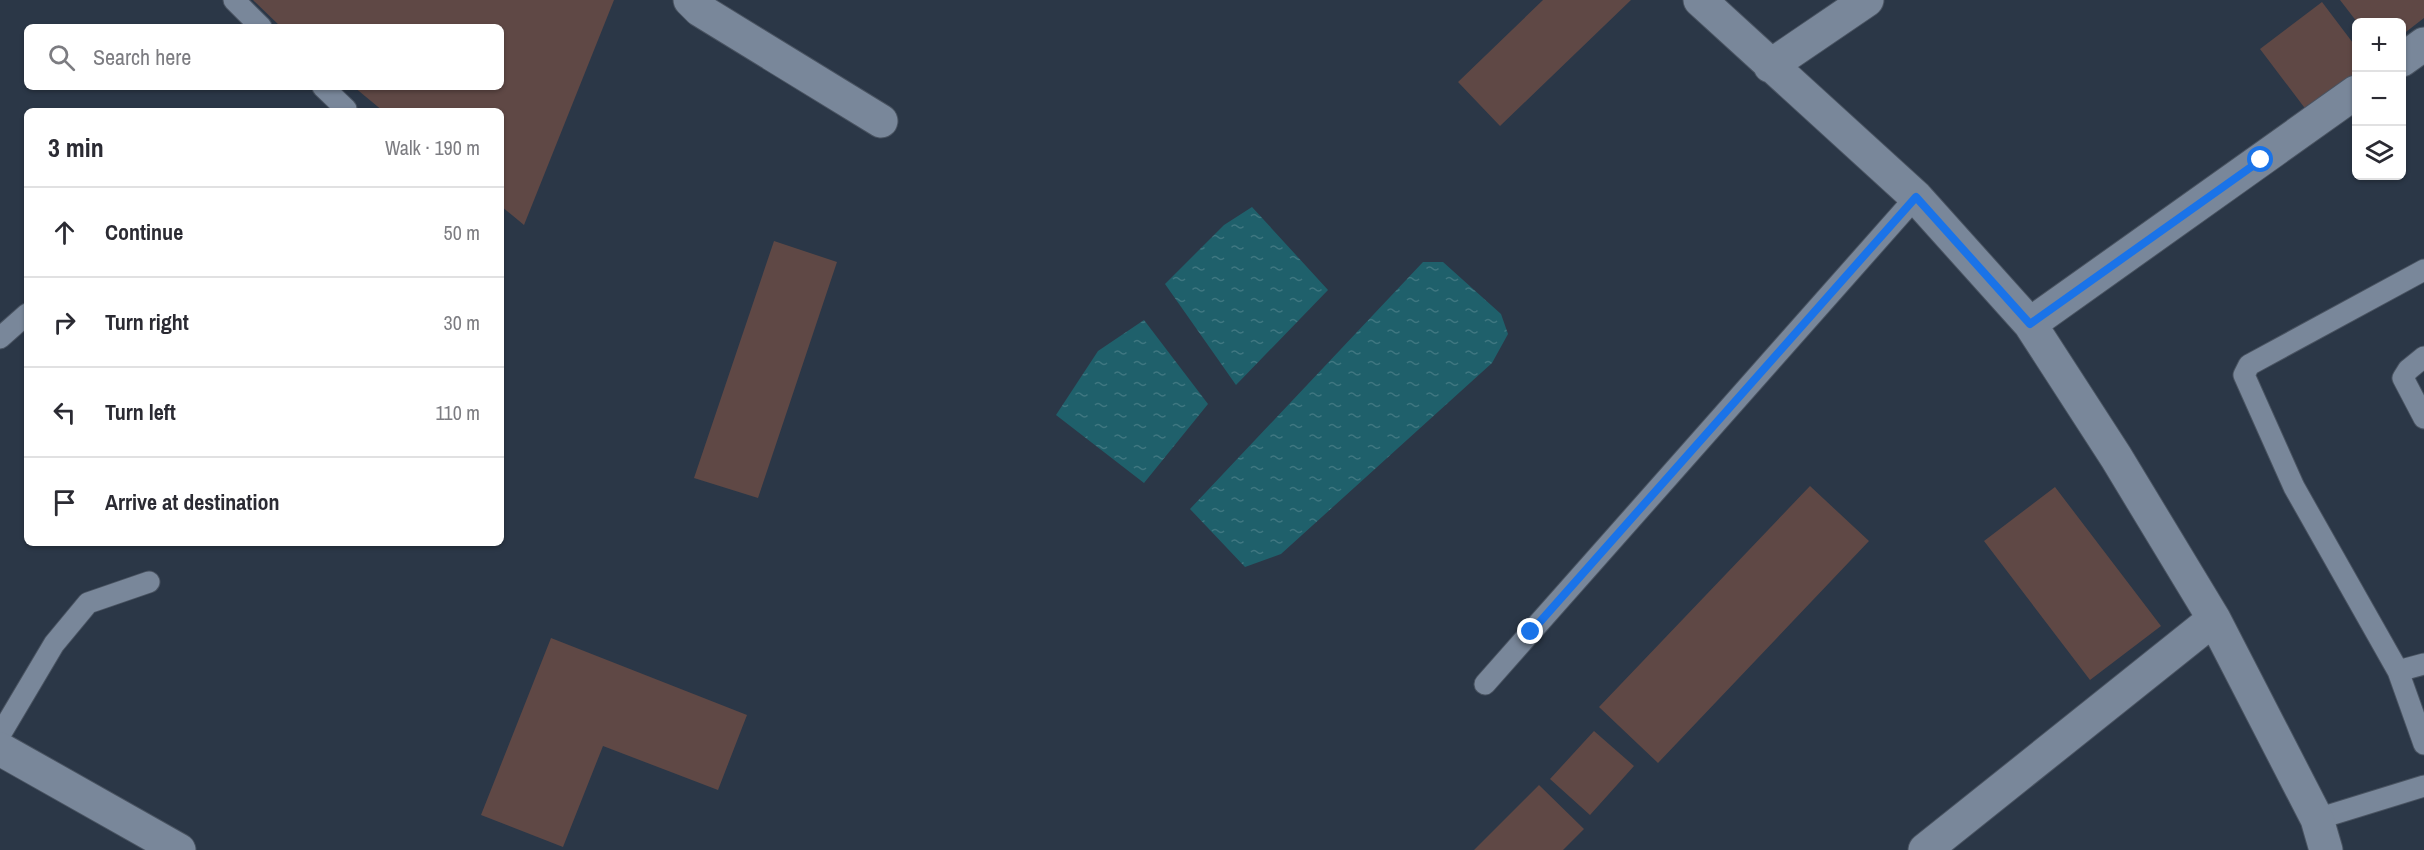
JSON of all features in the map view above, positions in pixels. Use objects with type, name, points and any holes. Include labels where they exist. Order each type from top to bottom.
[{"type":"street","points":[[690,0],[700,10],[881,121]]},
{"type":"street","points":[[1700,0],[1916,197],[2030,324],[2116,457],[2214,619],[2321,835]]},
{"type":"street","points":[[1770,66],[1867,0]]},
{"type":"street","points":[[2406,57],[2424,44]]},
{"type":"street","points":[[2030,324],[2352,95]]},
{"type":"street","points":[[1925,850],[2214,619]]},
{"type":"street","points":[[0,748],[179,850]]},
{"type":"lane","points":[[234,0],[258,24]]},
{"type":"lane","points":[[326,90],[345,108]]},
{"type":"lane","points":[[1485,684],[1916,197]]},
{"type":"lane","points":[[2424,270],[2249,365],[2244,375],[2294,488],[2398,671],[2424,744]]},
{"type":"lane","points":[[0,338],[24,317]]},
{"type":"lane","points":[[2424,357],[2408,370],[2403,378],[2424,418]]},
{"type":"lane","points":[[0,735],[54,644],[88,603],[149,582]]},
{"type":"lane","points":[[2398,671],[2424,664]]},
{"type":"lane","points":[[2321,835],[2424,786]]},
{"type":"water","points":[[1252,207],[1328,290],[1236,385],[1165,284],[1224,225]]},
{"type":"water","points":[[1423,262],[1443,262],[1501,314],[1508,334],[1492,363],[1281,554],[1245,567],[1190,509]]},
{"type":"water","points":[[1144,320],[1208,404],[1144,483],[1056,415],[1098,351]]},
{"type":"building","points":[[253,0],[614,0],[524,225],[504,208],[504,108],[379,108],[358,90],[504,90],[504,24],[278,24]]},
{"type":"building","points":[[1543,0],[1631,0],[1500,126],[1458,82]]},
{"type":"building","points":[[2340,0],[2424,0],[2424,18],[2406,32],[2406,18],[2354,18]]},
{"type":"building","points":[[2322,2],[2352,42],[2352,83],[2310,115],[2260,49]]},
{"type":"building","points":[[774,241],[837,262],[758,498],[694,478]]},
{"type":"building","points":[[1810,486],[1869,541],[1658,763],[1599,707]]},
{"type":"building","points":[[2055,487],[2161,626],[2090,680],[1984,541]]},
{"type":"building","points":[[551,638],[747,715],[718,790],[603,746],[563,847],[481,815]]},
{"type":"building","points":[[1594,731],[1634,766],[1590,815],[1550,779]]},
{"type":"building","points":[[1539,785],[1584,829],[1563,850],[1474,850]]},
{"type":"route","points":[[1531,632],[1916,197],[2030,324],[2261,160]]}]
